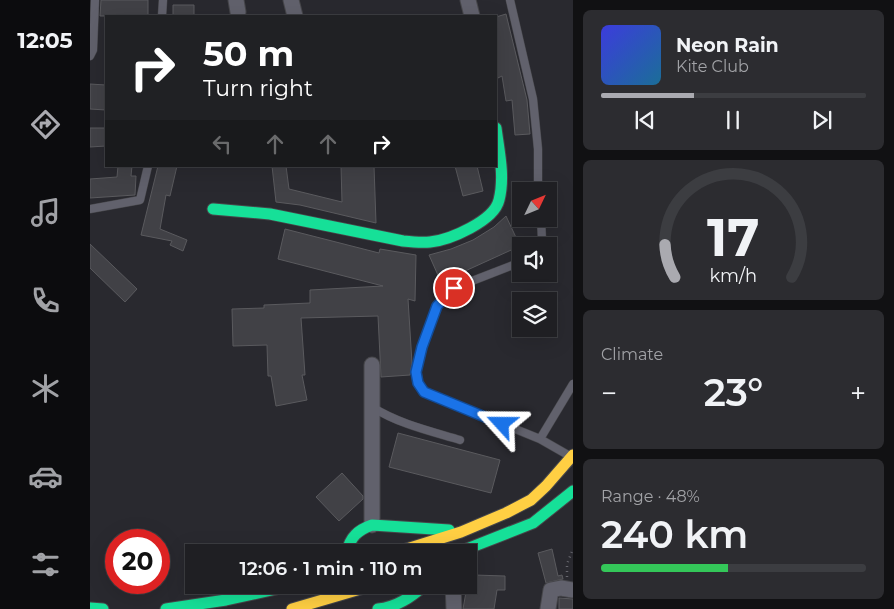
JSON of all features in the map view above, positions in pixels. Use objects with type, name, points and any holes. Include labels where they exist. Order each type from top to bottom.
[{"type":"main road","points":[[213,209],[277,215],[414,242],[433,242],[466,230],[492,215],[498,207],[500,179],[497,141]]},
{"type":"main road","points":[[423,544],[461,532],[531,500],[572,456]]},
{"type":"main road","points":[[477,545],[533,523],[573,491]]},
{"type":"main road","points":[[350,544],[353,535],[361,528],[372,524],[461,532]]},
{"type":"main road","points":[[166,609],[253,594]]},
{"type":"main road","points":[[292,609],[343,594]]},
{"type":"main road","points":[[375,608],[390,608],[414,594]]},
{"type":"main road","points":[[90,608],[103,609]]},
{"type":"street","points":[[291,0],[295,15]]},
{"type":"street","points":[[468,0],[472,15]]},
{"type":"street","points":[[372,365],[372,524]]},
{"type":"street","points":[[548,609],[550,590],[569,589]]},
{"type":"street","points":[[453,594],[454,609]]},
{"type":"lane","points":[[90,56],[93,50],[95,0]]},
{"type":"lane","points":[[162,15],[163,0]]},
{"type":"lane","points":[[510,0],[533,99],[538,149],[538,182]]},
{"type":"lane","points":[[90,210],[140,200],[148,167]]},
{"type":"lane","points":[[512,265],[454,288],[437,306],[416,372],[418,383],[424,392],[540,439],[572,456]]},
{"type":"lane","points":[[540,439],[573,384]]},
{"type":"lane","points":[[372,407],[403,422],[460,440]]},
{"type":"path","points":[[569,589],[567,564],[573,549]]},
{"type":"building","points":[[101,0],[148,0],[148,15],[100,16]]},
{"type":"building","points":[[173,5],[194,5],[194,15],[173,15]]},
{"type":"building","points":[[506,14],[527,100],[530,134],[515,135],[512,100],[506,101],[502,76],[498,78],[497,75],[497,17]]},
{"type":"building","points":[[90,84],[105,85],[105,110],[90,109]]},
{"type":"building","points":[[90,128],[105,128],[105,146],[90,147]]},
{"type":"building","points":[[118,167],[132,167],[131,176],[136,176],[135,195],[90,198],[90,179],[117,177]]},
{"type":"building","points":[[158,167],[177,167],[170,196],[166,195],[160,229],[187,240],[183,251],[170,245],[172,241],[141,235]]},
{"type":"building","points":[[272,167],[286,167],[289,189],[342,202],[341,167],[374,167],[376,223],[300,205],[276,202]]},
{"type":"building","points":[[455,167],[477,167],[483,191],[463,196]]},
{"type":"building","points":[[506,216],[516,237],[512,237],[512,250],[441,282],[429,255],[473,240],[494,227]]},
{"type":"building","points":[[285,229],[379,253],[380,249],[416,255],[415,301],[408,299],[412,363],[410,375],[381,377],[378,316],[301,318],[305,375],[302,375],[307,400],[276,406],[271,376],[268,376],[267,345],[233,346],[232,309],[264,308],[264,305],[310,303],[310,290],[383,286],[278,259]]},
{"type":"building","points":[[90,244],[137,289],[125,302],[90,268]]},
{"type":"building","points":[[398,433],[500,460],[491,493],[389,467]]},
{"type":"building","points":[[342,473],[363,496],[363,499],[339,521],[316,497]]},
{"type":"building","points":[[552,549],[558,576],[562,575],[563,579],[546,583],[538,553]]},
{"type":"building","points":[[477,575],[505,576],[505,590],[497,590],[494,609],[463,609],[466,594],[477,594]]},
{"type":"building","points":[[559,598],[573,599],[573,609],[559,609]]},
{"type":"traffic: fast","points":[[213,209],[270,214],[403,241],[430,242],[449,238],[480,222],[489,215],[499,200],[501,164],[497,135]]},
{"type":"traffic: fast","points":[[477,545],[533,523],[573,491]]},
{"type":"traffic: fast","points":[[349,544],[355,535],[372,525],[449,530]]},
{"type":"traffic: fast","points":[[166,609],[253,594]]},
{"type":"traffic: fast","points":[[378,609],[391,606],[414,594]]},
{"type":"traffic: fast","points":[[90,608],[103,609]]},
{"type":"traffic: slow","points":[[423,544],[461,532],[531,500],[573,455]]},
{"type":"traffic: slow","points":[[292,609],[343,594]]},
{"type":"route","points":[[454,288],[437,306],[422,347],[416,372],[418,383],[424,392],[502,424]]}]
